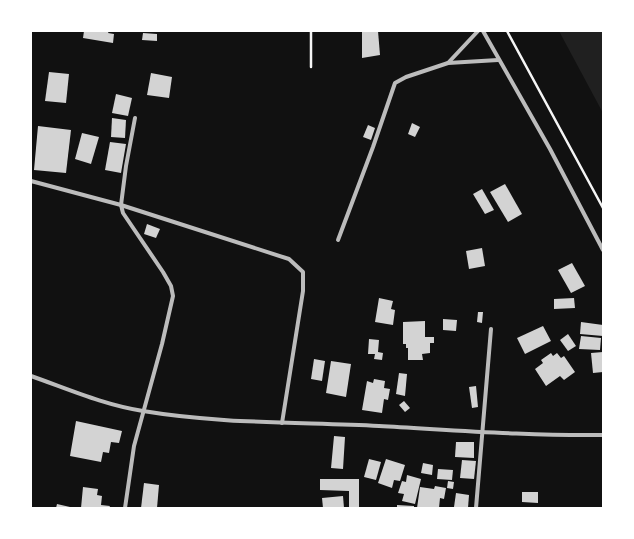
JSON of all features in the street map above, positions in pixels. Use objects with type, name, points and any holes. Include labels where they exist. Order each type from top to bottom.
[{"type":"street","points":[[448,63],[478,31]]},
{"type":"street","points":[[483,31],[498,60],[550,149],[603,250]]},
{"type":"street","points":[[338,240],[373,147],[395,82],[448,63],[498,60]]},
{"type":"street","points":[[125,508],[134,446],[162,344],[173,296],[171,286],[163,272],[123,213],[121,205],[126,166],[135,118]]},
{"type":"street","points":[[31,181],[121,205],[289,259],[302,272],[303,291],[282,423]]},
{"type":"street","points":[[476,508],[491,329]]},
{"type":"street","points":[[31,376],[100,401],[143,411],[205,418],[483,432],[603,435]]},
{"type":"path","points":[[311,31],[311,67]]},
{"type":"path","points":[[507,31],[603,208]]},
{"type":"shaded area","points":[[559,31],[603,31],[603,113]]},
{"type":"building","points":[[84,31],[109,31],[108,33],[114,34],[113,43],[83,38]]},
{"type":"building","points":[[362,31],[378,31],[380,55],[362,58]]},
{"type":"building","points":[[143,33],[157,34],[157,41],[142,40]]},
{"type":"building","points":[[49,72],[69,74],[66,103],[45,101]]},
{"type":"building","points":[[151,73],[172,77],[169,98],[147,95]]},
{"type":"building","points":[[116,94],[132,98],[128,116],[112,113]]},
{"type":"building","points":[[112,118],[126,120],[125,138],[111,137]]},
{"type":"building","points":[[412,123],[420,127],[415,137],[408,134]]},
{"type":"building","points":[[368,125],[375,128],[371,140],[363,137]]},
{"type":"building","points":[[38,126],[71,130],[66,173],[34,170]]},
{"type":"building","points":[[82,133],[99,137],[91,164],[75,159]]},
{"type":"building","points":[[110,142],[126,144],[121,173],[105,170]]},
{"type":"building","points":[[505,184],[522,214],[508,222],[490,192]]},
{"type":"building","points":[[482,189],[494,210],[485,214],[473,194]]},
{"type":"building","points":[[147,224],[160,229],[156,238],[144,234]]},
{"type":"building","points":[[482,248],[485,266],[469,269],[466,251]]},
{"type":"building","points":[[572,263],[585,286],[571,293],[558,270]]},
{"type":"building","points":[[379,298],[393,301],[391,309],[395,310],[393,325],[375,322]]},
{"type":"building","points":[[574,298],[575,308],[554,309],[554,299]]},
{"type":"building","points":[[478,312],[483,312],[482,323],[477,322]]},
{"type":"building","points":[[443,319],[457,320],[456,331],[443,330]]},
{"type":"building","points":[[425,321],[425,337],[434,337],[434,343],[430,343],[430,353],[422,354],[423,360],[408,360],[408,348],[406,348],[406,344],[403,344],[403,322]]},
{"type":"building","points":[[581,322],[603,325],[603,336],[580,334]]},
{"type":"building","points":[[543,326],[551,341],[525,354],[517,338]]},
{"type":"building","points":[[568,334],[576,346],[568,351],[560,340]]},
{"type":"building","points":[[581,336],[601,338],[600,350],[579,349]]},
{"type":"building","points":[[369,339],[379,340],[378,352],[383,353],[382,360],[374,359],[375,354],[368,354]]},
{"type":"building","points":[[603,352],[603,372],[593,373],[591,353]]},
{"type":"building","points":[[551,353],[553,356],[557,353],[561,358],[564,356],[575,372],[564,380],[560,376],[546,386],[535,369],[543,363],[541,360]]},
{"type":"building","points":[[314,359],[325,361],[322,381],[311,379]]},
{"type":"building","points":[[331,361],[351,364],[346,397],[326,393]]},
{"type":"building","points":[[399,373],[407,374],[405,396],[396,394]]},
{"type":"building","points":[[374,379],[385,381],[384,388],[390,389],[388,400],[384,399],[382,413],[362,410],[367,381],[373,383]]},
{"type":"building","points":[[476,386],[478,407],[472,408],[469,387]]},
{"type":"building","points":[[404,401],[410,408],[405,412],[399,405]]},
{"type":"building","points":[[76,421],[122,431],[119,443],[111,442],[109,453],[103,452],[101,462],[70,456]]},
{"type":"building","points":[[334,436],[345,437],[343,469],[331,468]]},
{"type":"building","points":[[456,442],[474,442],[474,458],[455,457]]},
{"type":"building","points":[[369,459],[381,462],[376,480],[364,477]]},
{"type":"building","points":[[386,459],[405,465],[400,481],[394,480],[392,488],[378,483]]},
{"type":"building","points":[[462,460],[476,461],[474,479],[460,478]]},
{"type":"building","points":[[423,463],[433,465],[432,475],[421,473]]},
{"type":"building","points":[[438,469],[453,470],[452,480],[437,479]]},
{"type":"building","points":[[407,475],[421,479],[415,504],[402,501],[404,494],[398,493],[402,481],[406,482]]},
{"type":"building","points":[[320,479],[359,479],[359,508],[349,508],[349,491],[320,490]]},
{"type":"building","points":[[448,481],[454,482],[453,489],[447,488]]},
{"type":"building","points":[[144,483],[159,485],[157,508],[141,508]]},
{"type":"building","points":[[435,486],[446,488],[444,499],[440,498],[439,508],[417,508],[420,487],[434,489]]},
{"type":"building","points":[[83,487],[98,489],[97,495],[102,496],[101,505],[110,506],[109,508],[81,508]]},
{"type":"building","points":[[522,492],[538,492],[538,503],[522,502]]},
{"type":"building","points":[[456,493],[469,495],[468,508],[454,507]]},
{"type":"building","points":[[343,496],[344,508],[323,508],[322,498]]},
{"type":"building","points":[[57,504],[70,507],[56,508]]},
{"type":"building","points":[[397,505],[414,506],[414,508],[397,508]]}]
